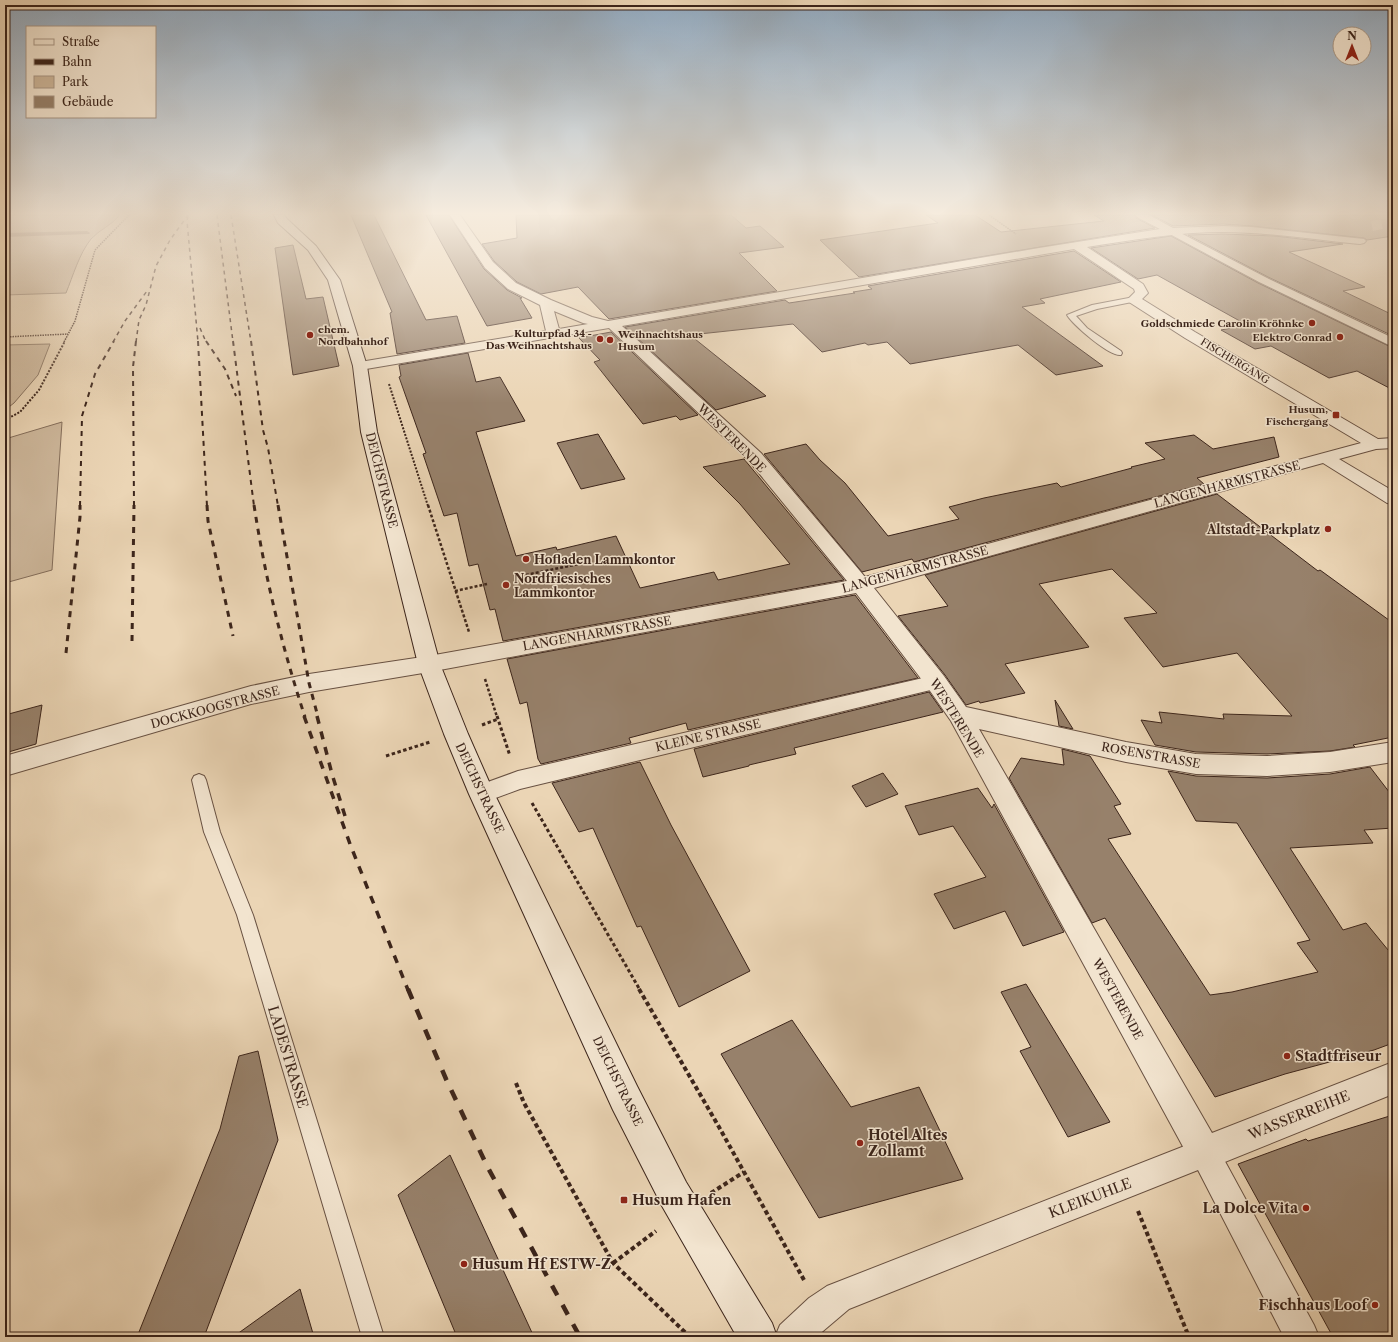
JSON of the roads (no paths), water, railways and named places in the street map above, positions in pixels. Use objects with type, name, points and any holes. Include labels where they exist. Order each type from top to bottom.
[{"type":"street","name":"DEICHSTRASSE","points":[[332,278],[368,364],[369,432],[429,664],[456,734],[482,794],[626,1098],[674,1194],[758,1337]]},
{"type":"street","points":[[503,278],[512,286],[546,303],[588,320],[612,324]]},
{"type":"street","points":[[368,364],[883,278]]},
{"type":"street","points":[[1125,278],[1139,287],[1142,293],[1134,299]]},
{"type":"street","points":[[1259,278],[1393,343]]},
{"type":"street","name":"FISCHERGANG","points":[[1134,299],[1190,335],[1375,444]]},
{"type":"street","points":[[546,303],[553,334]]},
{"type":"street","name":"WESTERENDE","points":[[612,324],[755,457],[861,584],[936,682],[959,715],[1205,1153]]},
{"type":"street","name":"LANGENHARMSTRASSE","points":[[429,664],[861,584],[1375,444],[1393,443]]},
{"type":"street","points":[[1326,458],[1393,498]]},
{"type":"street","name":"DOCKKOOGSTRASSE","points":[[5,766],[251,695],[331,679],[429,664]]},
{"type":"street","name":"KLEINE STRASSE","points":[[482,794],[518,780],[936,682]]},
{"type":"street","name":"ROSENSTRASSE","points":[[959,715],[1126,752],[1196,764],[1267,766],[1330,762],[1393,752]]},
{"type":"street","name":"WASSERREIHE","points":[[1205,1153],[1393,1078]]},
{"type":"street","points":[[1205,1153],[1302,1337]]},
{"type":"street","name":"KLEIKUHLE","points":[[792,1337],[821,1310],[838,1297],[1205,1153]]},
{"type":"lane","points":[[1118,353],[1072,319],[1071,315],[1095,307],[1134,299]]},
{"type":"lane","name":"LADESTRASSE","points":[[199,780],[212,832],[244,915],[373,1337]]},
{"type":"railway","points":[[136,342],[139,320],[146,305],[153,278]]},
{"type":"railway","points":[[192,278],[198,342]]},
{"type":"railway","points":[[225,278],[233,342]]},
{"type":"railway","points":[[241,278],[251,342]]},
{"type":"railway","points":[[113,342],[125,321],[147,291]]},
{"type":"railway","points":[[200,328],[206,342]]},
{"type":"railway","points":[[80,506],[82,416],[95,374],[114,341]]},
{"type":"railway","points":[[134,505],[133,367],[136,341]]},
{"type":"railway","points":[[198,341],[207,506]]},
{"type":"railway","points":[[206,341],[225,369],[236,396]]},
{"type":"railway","points":[[233,341],[254,506]]},
{"type":"railway","points":[[251,341],[263,430],[268,448],[278,506]]},
{"type":"railway","points":[[132,641],[134,505]]},
{"type":"railway","points":[[207,505],[208,521],[233,636]]},
{"type":"railway","points":[[254,505],[263,559],[275,612],[305,717]]},
{"type":"railway","points":[[278,505],[309,683],[318,717]]},
{"type":"railway","points":[[66,653],[80,506]]},
{"type":"railway","points":[[304,716],[350,844],[408,990]]},
{"type":"railway","points":[[317,716],[345,816]]},
{"type":"railway","points":[[408,989],[446,1079],[487,1166],[580,1337]]},
{"type":"place","name":"Goldschmiede Carolin Kröhnke","points":[[1312,323]]},
{"type":"place","name":"ehem. Nordbahnhof","points":[[310,335]]},
{"type":"place","name":"Elektro Conrad","points":[[1340,337]]},
{"type":"place","name":"Kulturpfad 34 - Das Weihnachtshaus","points":[[600,339]]},
{"type":"place","name":"Weihnachtshaus Husum","points":[[610,340]]},
{"type":"place","name":"Husum, Fischergang","points":[[1336,415]]},
{"type":"place","name":"Altstadt-Parkplatz","points":[[1328,529]]},
{"type":"place","name":"Hofladen Lammkontor","points":[[526,559]]},
{"type":"place","name":"Nordfriesisches Lammkontor","points":[[506,585]]},
{"type":"place","name":"Stadtfriseur","points":[[1287,1056]]},
{"type":"place","name":"Hotel Altes Zollamt","points":[[860,1143]]},
{"type":"place","name":"Husum Hafen","points":[[624,1200]]},
{"type":"place","name":"La Dolce Vita","points":[[1306,1208]]},
{"type":"place","name":"Husum Hf ESTW-Z","points":[[464,1264]]},
{"type":"place","name":"Fischhaus Loof","points":[[1375,1305]]}]
